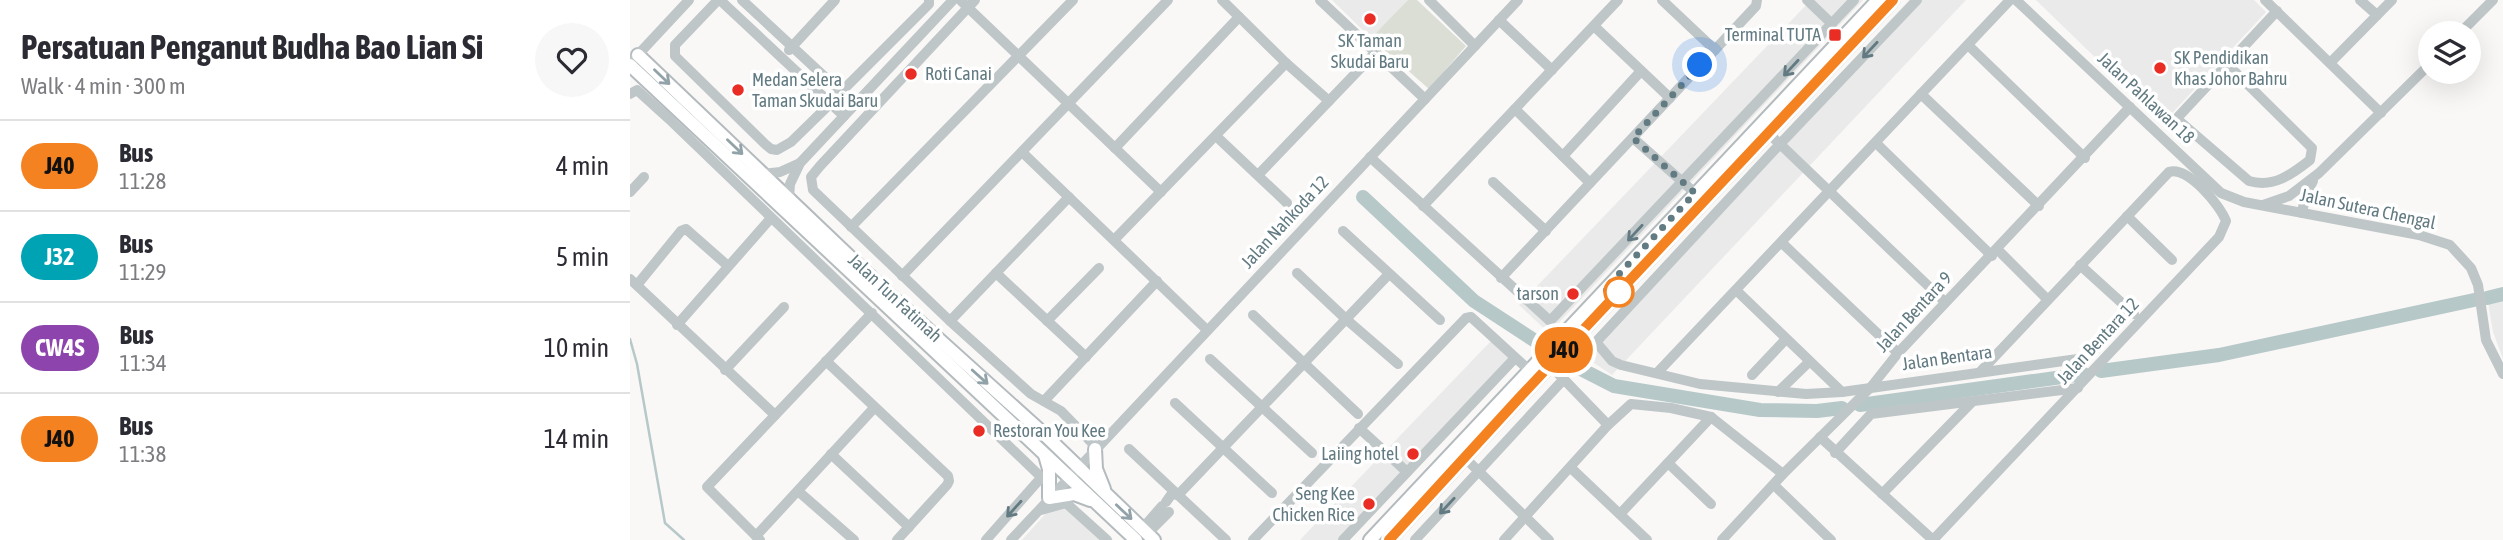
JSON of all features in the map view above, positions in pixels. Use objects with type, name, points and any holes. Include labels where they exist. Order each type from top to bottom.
[{"type":"main road","points":[[1572,333],[1768,133],[1893,0]]},
{"type":"main road","points":[[1389,540],[1465,458],[1695,193],[1873,2]]},
{"type":"main road","name":"Jalan Tun Fatimah","points":[[633,61],[677,109],[834,248],[1144,537]]},
{"type":"main road","name":"Jalan Tun Fatimah","points":[[677,109],[763,174],[834,248],[1044,452],[1073,472]]},
{"type":"main road","points":[[1370,540],[1529,370],[1546,363]]},
{"type":"main road","points":[[1044,452],[1049,469],[1049,498],[1074,494],[1102,500],[1096,469],[1096,448]]},
{"type":"street","points":[[633,61],[689,0]]},
{"type":"street","points":[[830,104],[783,148],[771,149],[675,56],[675,45],[719,0],[844,116]]},
{"type":"street","points":[[742,0],[841,92],[929,4],[929,0]]},
{"type":"street","points":[[782,57],[835,0]]},
{"type":"street","points":[[789,199],[789,184],[800,163],[953,0]]},
{"type":"street","points":[[851,227],[1073,0]]},
{"type":"street","points":[[902,275],[1168,0]]},
{"type":"street","points":[[1222,0],[1329,101]]},
{"type":"street","points":[[1320,0],[1425,99]]},
{"type":"street","points":[[1429,0],[1475,46]]},
{"type":"street","name":"Jalan Nahkoda 12","points":[[1011,540],[1518,0]]},
{"type":"street","points":[[1423,206],[1618,0]]},
{"type":"street","points":[[1662,0],[1715,50]]},
{"type":"street","points":[[1501,278],[1756,6],[1757,0]]},
{"type":"street","points":[[1807,0],[1832,23]]},
{"type":"street","points":[[1370,157],[1550,321],[1854,0]]},
{"type":"street","points":[[1780,144],[1917,0]]},
{"type":"street","name":"Jalan Pahlawan 18","points":[[2016,0],[2221,192],[2261,206]]},
{"type":"street","points":[[2265,0],[2381,113]]},
{"type":"street","points":[[2360,0],[2377,15]]},
{"type":"street","points":[[2330,63],[2392,0]]},
{"type":"street","points":[[2472,21],[2493,0]]},
{"type":"street","points":[[1096,448],[1061,411],[1031,394],[851,227],[813,190],[811,177],[968,2],[1018,56],[1161,192]]},
{"type":"street","points":[[1657,373],[1968,45],[2003,2]]},
{"type":"street","points":[[2227,64],[2309,145],[2312,154],[2309,160],[2287,177],[2262,185],[2249,181],[2177,120],[2227,64],[2277,11]]},
{"type":"street","points":[[1115,148],[1240,18]]},
{"type":"street","points":[[1499,20],[1552,70]]},
{"type":"street","points":[[1594,26],[1670,98]]},
{"type":"street","points":[[1968,45],[2085,158]]},
{"type":"street","points":[[1258,175],[1376,52]]},
{"type":"street","points":[[1114,240],[1286,63]]},
{"type":"street","points":[[1563,156],[1641,71]]},
{"type":"street","points":[[2261,206],[2289,196],[2319,173],[2418,76]]},
{"type":"street","points":[[630,94],[637,90],[677,109],[771,218],[1040,476],[1040,480],[986,540]]},
{"type":"street","points":[[1921,94],[2039,206]]},
{"type":"street","name":"Jalan Bentara 9","points":[[1722,540],[1783,474],[1871,387],[1945,302],[1995,253],[2130,107]]},
{"type":"street","points":[[1515,109],[1590,183]]},
{"type":"street","points":[[1768,133],[1945,302]]},
{"type":"street","points":[[1216,135],[1287,203]]},
{"type":"street","points":[[1633,138],[1695,193]]},
{"type":"street","points":[[1875,143],[2047,299]]},
{"type":"street","name":"Jalan Bentara","points":[[1780,144],[1597,340],[1596,345],[1612,361],[1712,386],[1806,394],[1842,391],[2089,357],[2130,311]]},
{"type":"street","points":[[1022,152],[1207,330]]},
{"type":"street","points":[[763,174],[780,172],[800,163]]},
{"type":"street","name":"Jalan Bentara 12","points":[[1933,540],[2219,237],[2226,221],[2221,208],[2183,172],[2174,170],[2127,216]]},
{"type":"street","points":[[2302,214],[2305,197],[2319,173]]},
{"type":"street","points":[[630,191],[644,177]]},
{"type":"street","points":[[1493,182],[1546,231]]},
{"type":"street","points":[[950,321],[1069,197]]},
{"type":"street","name":"Jalan Sutera Chengal","points":[[2261,206],[2419,235],[2450,245],[2472,268],[2478,285],[2486,340],[2503,374]]},
{"type":"street","points":[[1981,371],[2127,216],[2172,260]]},
{"type":"street","points":[[677,325],[771,218]]},
{"type":"street","points":[[728,266],[687,229],[681,231],[633,282],[775,415]]},
{"type":"street","points":[[1343,231],[1440,320]]},
{"type":"street","points":[[1782,243],[1898,353]]},
{"type":"street","points":[[819,263],[834,248]]},
{"type":"street","points":[[2080,265],[2141,320]]},
{"type":"street","points":[[1047,321],[1099,268]]},
{"type":"street","points":[[1297,273],[1346,320],[1398,364]]},
{"type":"street","points":[[996,274],[1086,357]]},
{"type":"street","points":[[1144,537],[1167,507],[1171,495],[1179,494],[1389,274]]},
{"type":"street","points":[[1044,401],[1157,281]]},
{"type":"street","points":[[1737,291],[1842,391]]},
{"type":"street","points":[[726,370],[784,307]]},
{"type":"street","points":[[872,313],[707,487],[758,538],[874,408]]},
{"type":"street","points":[[1253,315],[1358,414]]},
{"type":"street","points":[[1253,540],[1466,318],[1475,320],[1529,370]]},
{"type":"street","points":[[1752,375],[1786,339]]},
{"type":"street","points":[[1343,540],[1515,358]]},
{"type":"street","points":[[1210,359],[1312,453]]},
{"type":"street","points":[[826,361],[948,476],[950,481],[897,540]]},
{"type":"street","points":[[1779,392],[1809,362]]},
{"type":"street","points":[[1546,363],[1608,425]]},
{"type":"street","points":[[1415,540],[1563,380]]},
{"type":"street","points":[[1835,453],[1867,417],[1876,413],[2078,388]]},
{"type":"street","points":[[1882,494],[1972,402]]},
{"type":"street","points":[[1175,403],[1272,493]]},
{"type":"street","points":[[1504,540],[1608,425],[1631,404],[1711,417],[1783,474]]},
{"type":"street","points":[[1620,514],[1711,417]]},
{"type":"street","points":[[1359,428],[1407,472]]},
{"type":"street","points":[[1820,437],[1933,540]]},
{"type":"street","points":[[1129,449],[1226,540]]},
{"type":"street","points":[[831,454],[909,527]]},
{"type":"street","points":[[1465,458],[1549,540]]},
{"type":"street","points":[[1668,463],[1711,503]]},
{"type":"street","points":[[1571,468],[1647,540]]},
{"type":"street","points":[[1774,485],[1827,539]]},
{"type":"street","points":[[798,491],[854,540]]},
{"type":"street","points":[[1036,513],[1066,503],[1107,540]]},
{"type":"shaded area","name":"SK Taman Skudai Baru","points":[[1332,0],[1408,0],[1371,38]]},
{"type":"shaded area","points":[[1408,0],[1417,0],[1466,46],[1429,89],[1371,38]]},
{"type":"shaded area","points":[[1811,0],[1863,0],[1549,333],[1519,305]]},
{"type":"shaded area","points":[[1909,0],[1966,0],[1612,375],[1579,353]]},
{"type":"shaded area","name":"SK Pendidikan Khas Johor Bahru","points":[[2036,0],[2254,0],[2266,12],[2163,123]]},
{"type":"shaded area","points":[[2503,300],[2503,359],[2493,332],[2488,302]]},
{"type":"shaded area","points":[[1491,341],[1512,358],[1340,540],[1300,540]]},
{"type":"shaded area","points":[[1058,500],[1070,501],[1113,540],[1022,540]]},
{"type":"waterway","points":[[1363,197],[1474,301],[1569,363],[1614,386],[1760,410],[1817,411],[1842,408]]},
{"type":"waterway","points":[[2487,298],[2503,294]]},
{"type":"waterway","points":[[2101,371],[2219,355],[2474,300]]},
{"type":"waterway","points":[[630,339],[637,364],[665,523],[684,540]]},
{"type":"waterway","points":[[1860,405],[2084,374]]},
{"type":"bus line","name":"J40","points":[[1389,540],[1893,0]]},
{"type":"place","name":"SK Taman Skudai Baru","points":[[1370,19]]},
{"type":"place","name":"Terminal TUTA","points":[[1835,35]]},
{"type":"place","name":"SK Pendidikan Khas Johor Bahru","points":[[2160,68]]},
{"type":"place","name":"Roti Canai","points":[[911,74]]},
{"type":"place","name":"Medan Selera Taman Skudai Baru","points":[[738,90]]},
{"type":"place","name":"tarson","points":[[1573,294]]},
{"type":"place","name":"Restoran You Kee","points":[[979,431]]},
{"type":"place","name":"Laiing hotel","points":[[1413,454]]},
{"type":"place","name":"Seng Kee Chicken Rice","points":[[1369,504]]},
{"type":"route","points":[[1619,292],[1604,290],[1695,193],[1633,138],[1700,65]]}]
